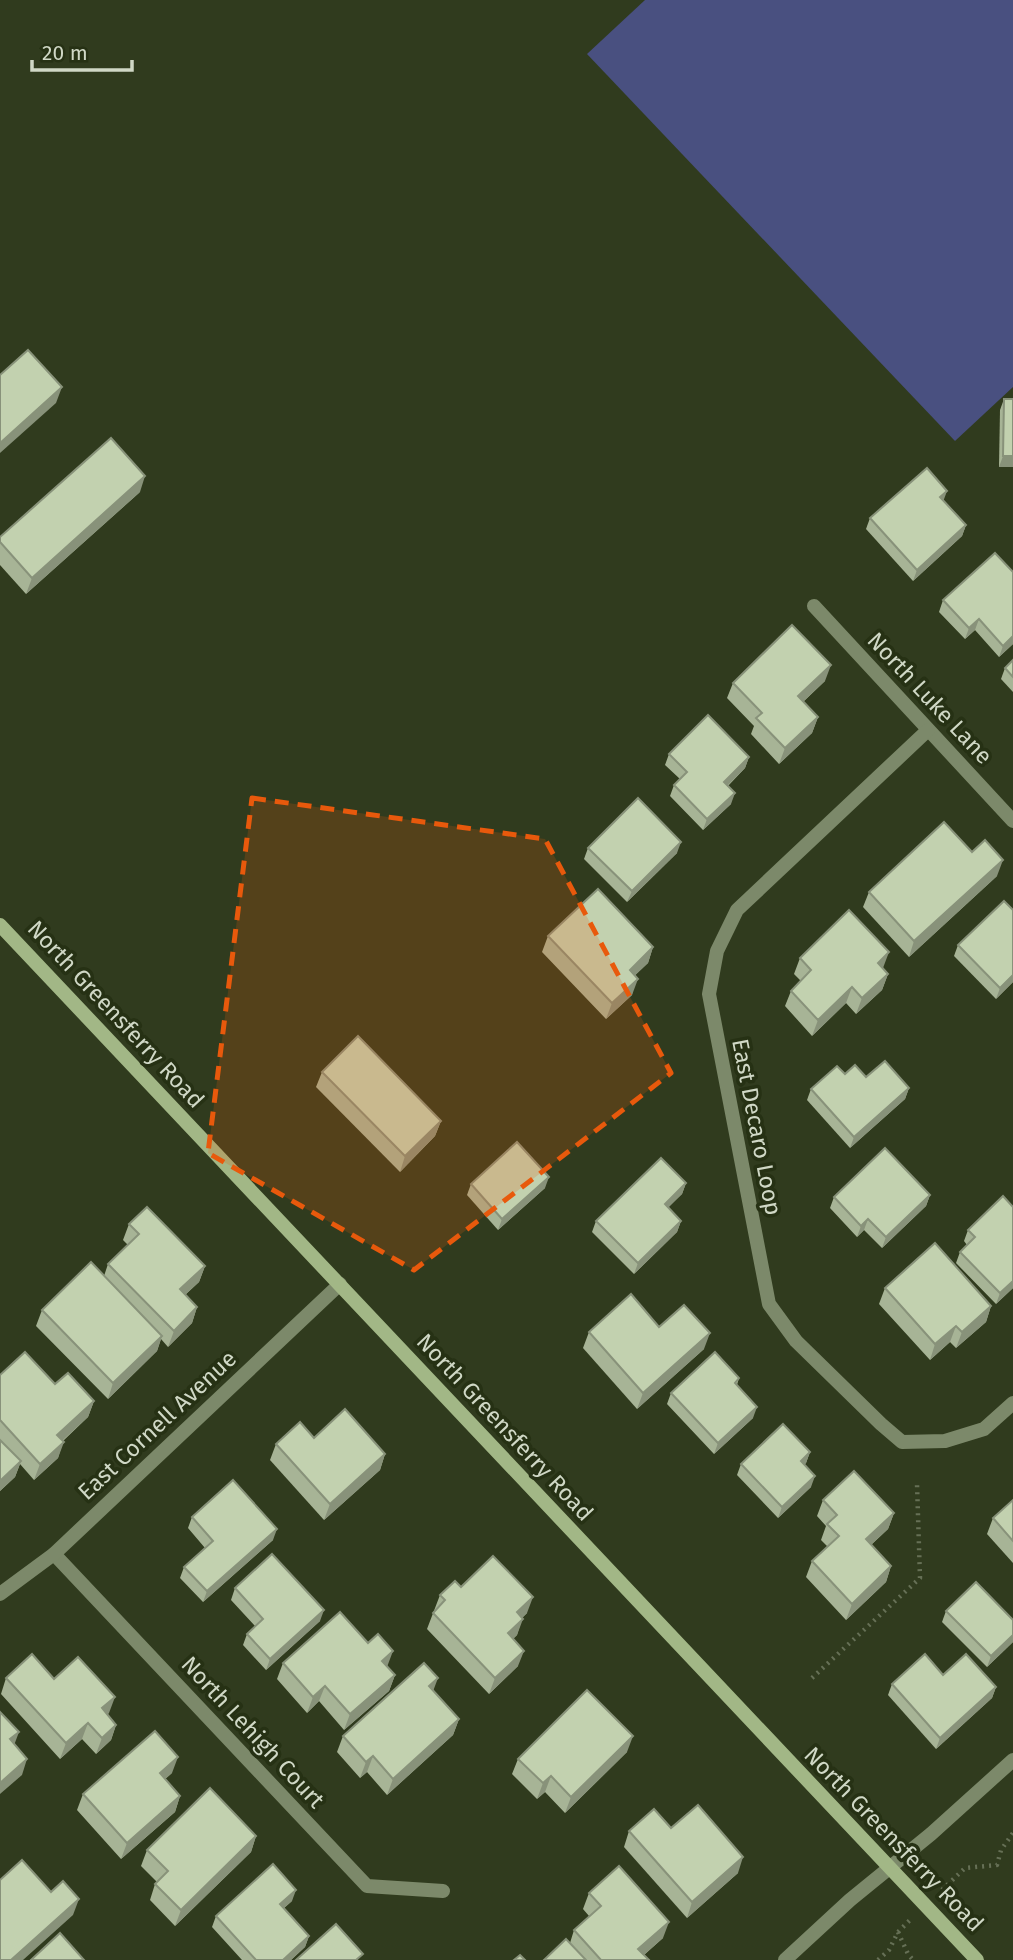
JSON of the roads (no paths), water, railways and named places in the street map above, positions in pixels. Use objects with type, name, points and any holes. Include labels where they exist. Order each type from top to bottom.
[{"type":"main road","name":"North Greensferry Road","points":[[0,925],[977,1960]]},
{"type":"street","name":"North Luke Lane","points":[[814,606],[1013,821]]},
{"type":"street","name":"East Decaro Loop","points":[[929,730],[737,911],[717,951],[709,994],[769,1304],[796,1341],[902,1442],[945,1441],[984,1429],[1013,1403]]},
{"type":"street","name":"East Cornell Avenue","points":[[0,1594],[54,1554],[340,1284]]},
{"type":"street","name":"North Lehigh Court","points":[[54,1554],[367,1886],[443,1891]]},
{"type":"street","points":[[785,1960],[850,1900],[931,1834],[1013,1760]]}]
